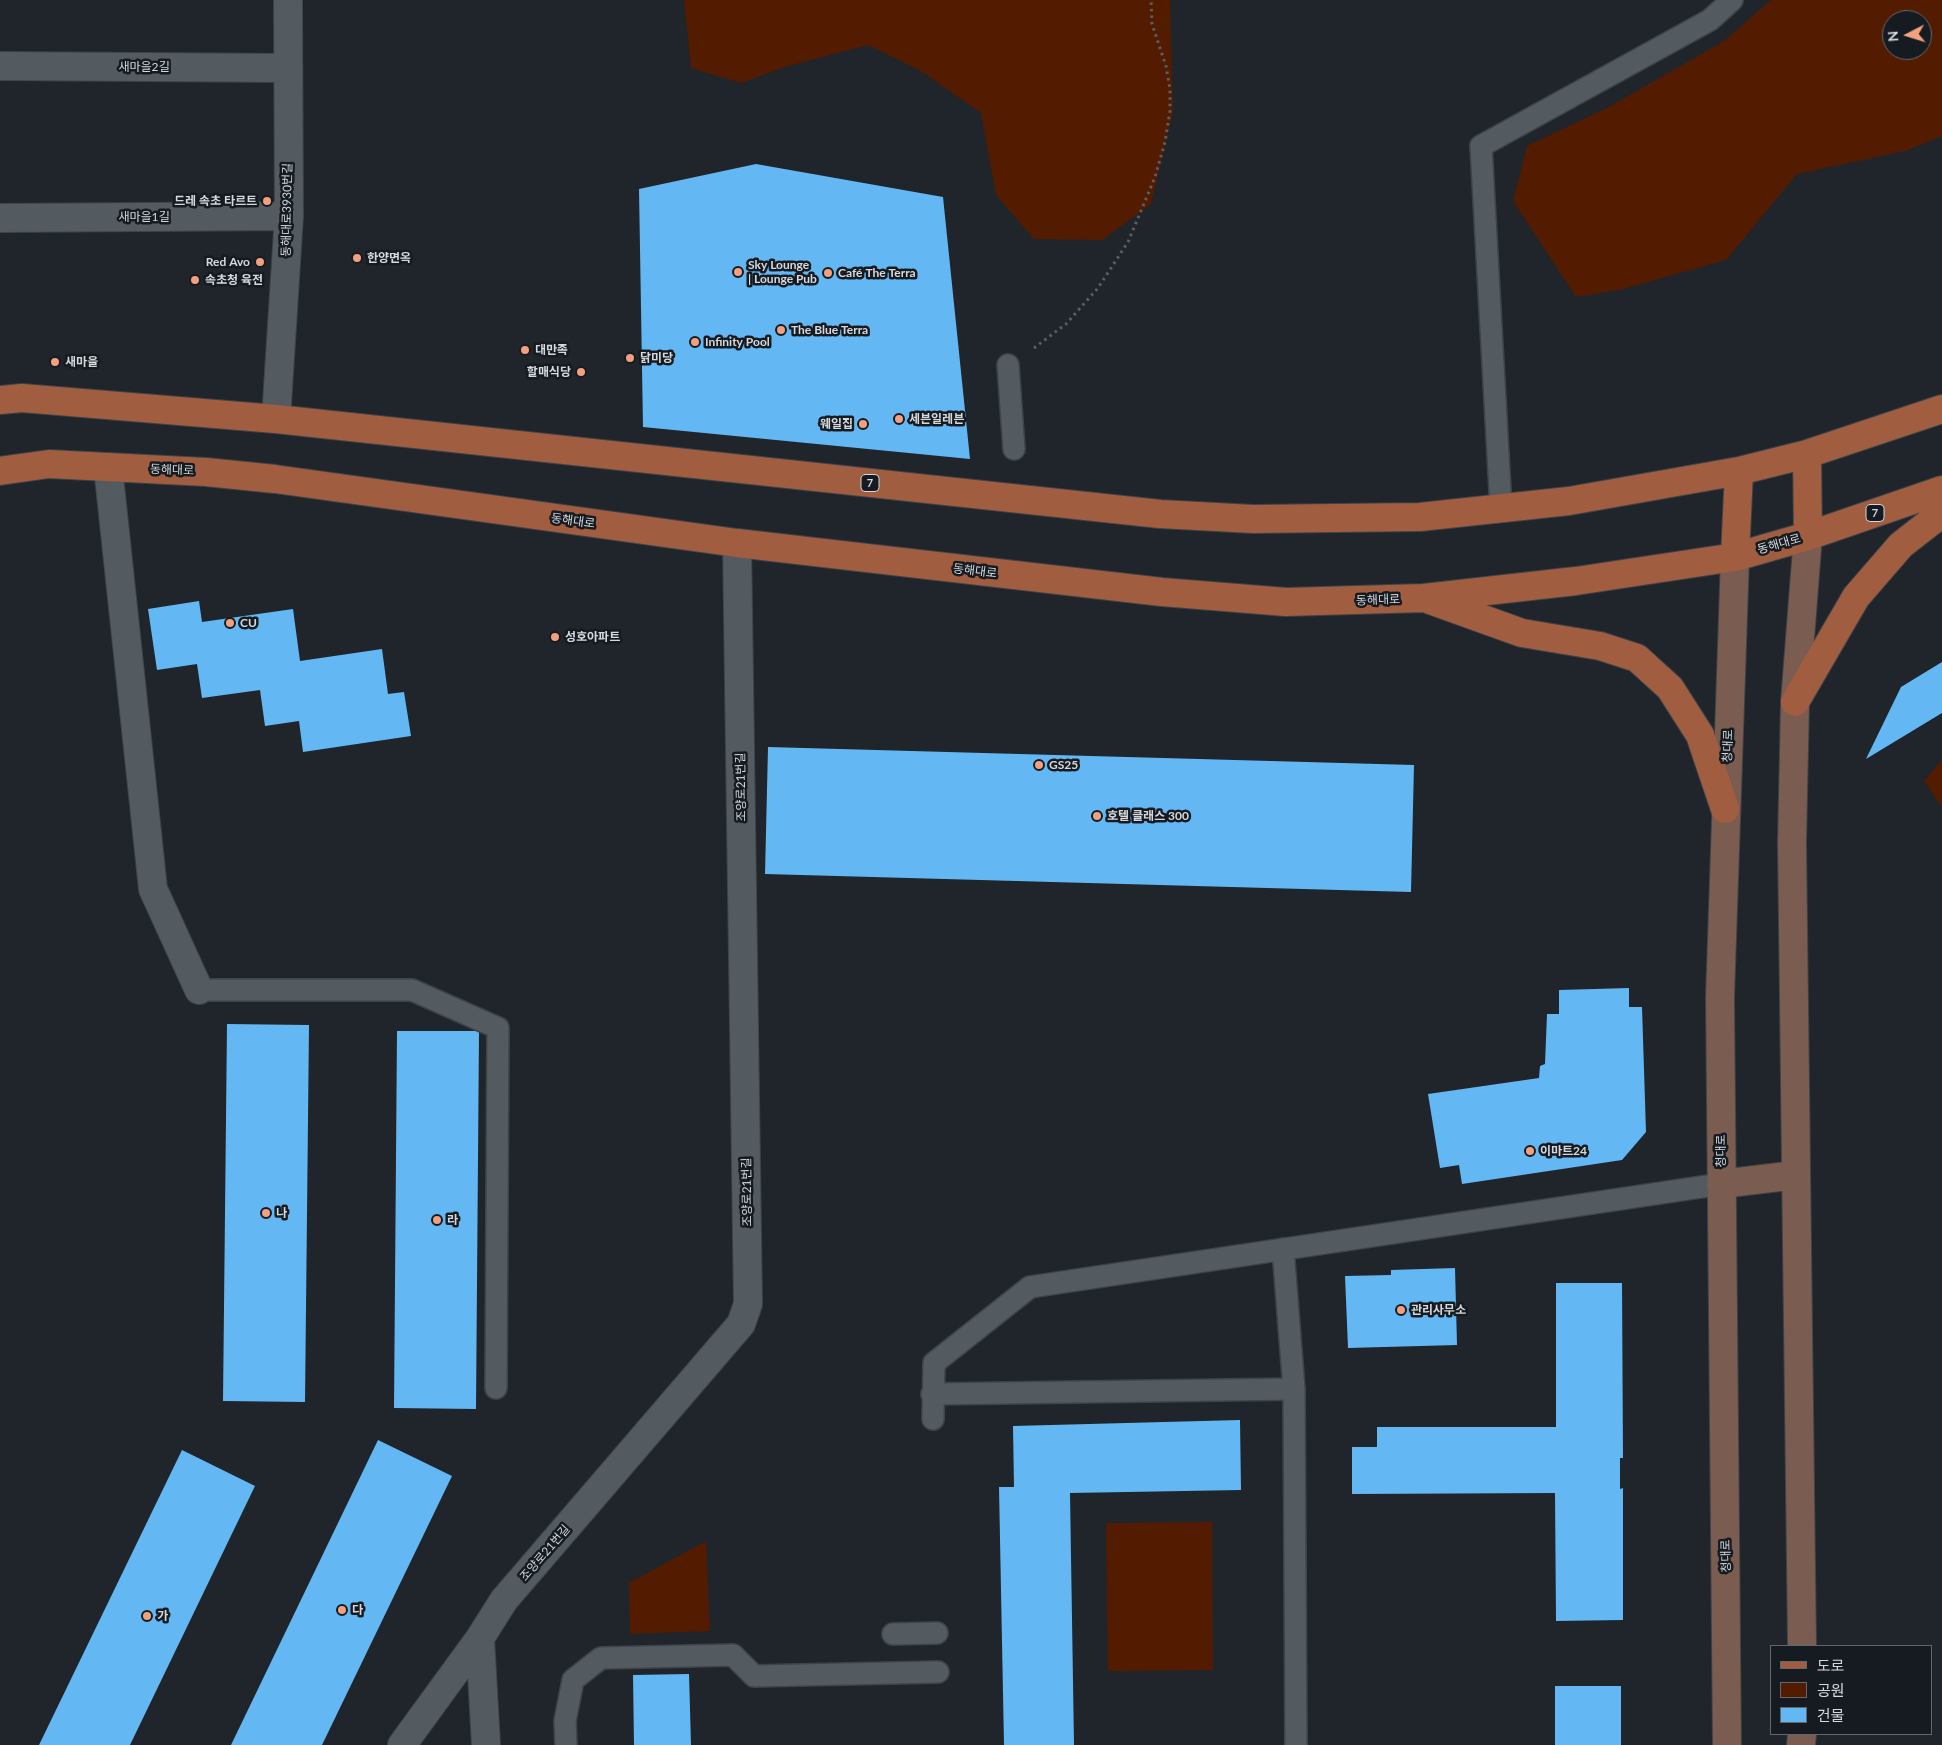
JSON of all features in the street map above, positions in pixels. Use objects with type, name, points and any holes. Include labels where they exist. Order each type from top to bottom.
[{"type":"main road","name":"7","points":[[0,400],[22,398],[276,419],[1160,514],[1253,519],[1420,517],[1569,501],[1739,471],[1807,454],[1942,409]]},
{"type":"main road","points":[[1807,454],[1808,536]]},
{"type":"main road","name":"동해대로","points":[[0,471],[49,464],[206,472],[275,479],[737,543],[1249,600],[1322,602],[1424,598],[1576,581],[1736,557],[1808,536],[1942,490]]},
{"type":"main road","points":[[1736,557],[1739,471]]},
{"type":"main road","points":[[1795,702],[1856,597],[1901,545],[1942,513]]},
{"type":"main road","points":[[1424,598],[1522,633],[1600,646],[1637,658],[1670,688],[1700,735],[1725,808]]},
{"type":"street","name":"동해대로3930번길","points":[[276,419],[289,216],[288,0]]},
{"type":"street","name":"새마을2길","points":[[0,66],[288,68]]},
{"type":"street","name":"새마을1길","points":[[0,218],[289,216]]},
{"type":"street","points":[[108,467],[153,889],[200,990]]},
{"type":"street","points":[[1802,1645],[1792,843],[1795,702],[1808,536]]},
{"type":"street","name":"조양로21번길","points":[[402,1745],[480,1638],[504,1600],[741,1324],[748,1304],[737,543]]},
{"type":"street","name":"청대로","points":[[1727,1745],[1720,997],[1725,808],[1736,557]]},
{"type":"street","points":[[1721,1184],[1796,1175]]},
{"type":"street","points":[[480,1638],[486,1745]]},
{"type":"lane","points":[[1501,509],[1481,146],[1710,20],[1732,0]]},
{"type":"lane","points":[[1008,364],[1014,449]]},
{"type":"lane","points":[[200,990],[412,990],[498,1028],[496,1388]]},
{"type":"lane","points":[[933,1419],[934,1363],[1030,1287],[1721,1184]]},
{"type":"lane","points":[[1283,1249],[1294,1389],[1296,1745]]},
{"type":"lane","points":[[932,1394],[1294,1389]]},
{"type":"lane","points":[[893,1634],[937,1633]]},
{"type":"lane","points":[[566,1745],[565,1721],[573,1680],[601,1658],[733,1655],[754,1676],[938,1672]]},
{"type":"path","points":[[1008,364],[1029,352],[1066,324],[1098,288],[1128,242],[1140,216],[1162,151],[1170,111],[1170,89],[1166,66],[1152,24],[1151,0]]},
{"type":"green space","points":[[684,0],[1170,0],[1173,111],[1151,204],[1102,240],[1034,239],[996,195],[981,113],[921,71],[868,45],[788,66],[741,83],[691,68]]},
{"type":"green space","points":[[1771,0],[1942,0],[1942,136],[1905,151],[1797,174],[1726,260],[1623,289],[1576,297],[1513,201],[1527,146],[1609,107],[1724,41]]},
{"type":"green space","points":[[1942,760],[1942,807],[1924,781]]},
{"type":"green space","points":[[1212,1522],[1213,1670],[1108,1671],[1106,1523]]},
{"type":"green space","points":[[706,1541],[710,1631],[630,1634],[629,1583]]},
{"type":"building","name":"The Blue Terra","points":[[756,164],[943,197],[970,459],[643,427],[639,189]]},
{"type":"building","points":[[199,601],[202,622],[293,609],[300,661],[382,649],[388,694],[404,692],[411,736],[303,752],[299,721],[265,726],[260,690],[202,698],[197,664],[157,670],[148,609]]},
{"type":"building","points":[[1942,662],[1942,713],[1866,759],[1901,687]]},
{"type":"building","points":[[768,747],[1414,765],[1411,892],[765,874]]},
{"type":"building","points":[[1629,988],[1629,1007],[1642,1007],[1646,1132],[1622,1160],[1462,1184],[1459,1165],[1440,1168],[1428,1094],[1539,1078],[1540,1066],[1545,1064],[1547,1014],[1559,1014],[1559,990]]},
{"type":"building","name":"나","points":[[227,1024],[309,1025],[305,1402],[223,1401]]},
{"type":"building","name":"라","points":[[397,1031],[479,1031],[476,1409],[394,1408]]},
{"type":"building","name":"관리사무소","points":[[1455,1268],[1457,1345],[1348,1348],[1345,1276],[1391,1275],[1391,1270]]},
{"type":"building","points":[[1556,1283],[1622,1283],[1623,1458],[1620,1458],[1620,1489],[1623,1488],[1623,1620],[1556,1621],[1555,1493],[1352,1494],[1352,1447],[1377,1447],[1377,1427],[1556,1427]]},
{"type":"building","points":[[1240,1420],[1241,1490],[1070,1493],[1074,1745],[1004,1745],[999,1487],[1014,1487],[1013,1426]]},
{"type":"building","name":"다","points":[[378,1440],[452,1476],[322,1745],[231,1745]]},
{"type":"building","name":"가","points":[[182,1450],[255,1486],[130,1745],[39,1745]]},
{"type":"building","points":[[689,1674],[691,1745],[634,1745],[633,1675]]},
{"type":"building","points":[[1555,1686],[1621,1686],[1621,1745],[1555,1745]]},
{"type":"place","name":"드레 속초 타르트","points":[[267,201]]},
{"type":"place","name":"한양면옥","points":[[357,258]]},
{"type":"place","name":"Red Avo","points":[[260,262]]},
{"type":"place","name":"Sky Lounge | Lounge Pub","points":[[738,272]]},
{"type":"place","name":"Café The Terra","points":[[828,273]]},
{"type":"place","name":"속초청 육전","points":[[195,280]]},
{"type":"place","name":"The Blue Terra","points":[[781,330]]},
{"type":"place","name":"Infinity Pool","points":[[695,342]]},
{"type":"place","name":"대만족","points":[[525,350]]},
{"type":"place","name":"닭미당","points":[[630,358]]},
{"type":"place","name":"새마을","points":[[55,362]]},
{"type":"place","name":"할매식당","points":[[581,372]]},
{"type":"place","name":"세븐일레븐","points":[[899,419]]},
{"type":"place","name":"웨일집","points":[[863,424]]},
{"type":"place","name":"CU","points":[[230,623]]},
{"type":"place","name":"성호아파트","points":[[555,637]]},
{"type":"place","name":"GS25","points":[[1039,765]]},
{"type":"place","name":"호텔 클래스 300","points":[[1097,816]]},
{"type":"place","name":"이마트24","points":[[1530,1151]]},
{"type":"place","name":"나","points":[[266,1213]]},
{"type":"place","name":"라","points":[[437,1220]]},
{"type":"place","name":"관리사무소","points":[[1401,1310]]},
{"type":"place","name":"다","points":[[342,1610]]},
{"type":"place","name":"가","points":[[147,1616]]}]
